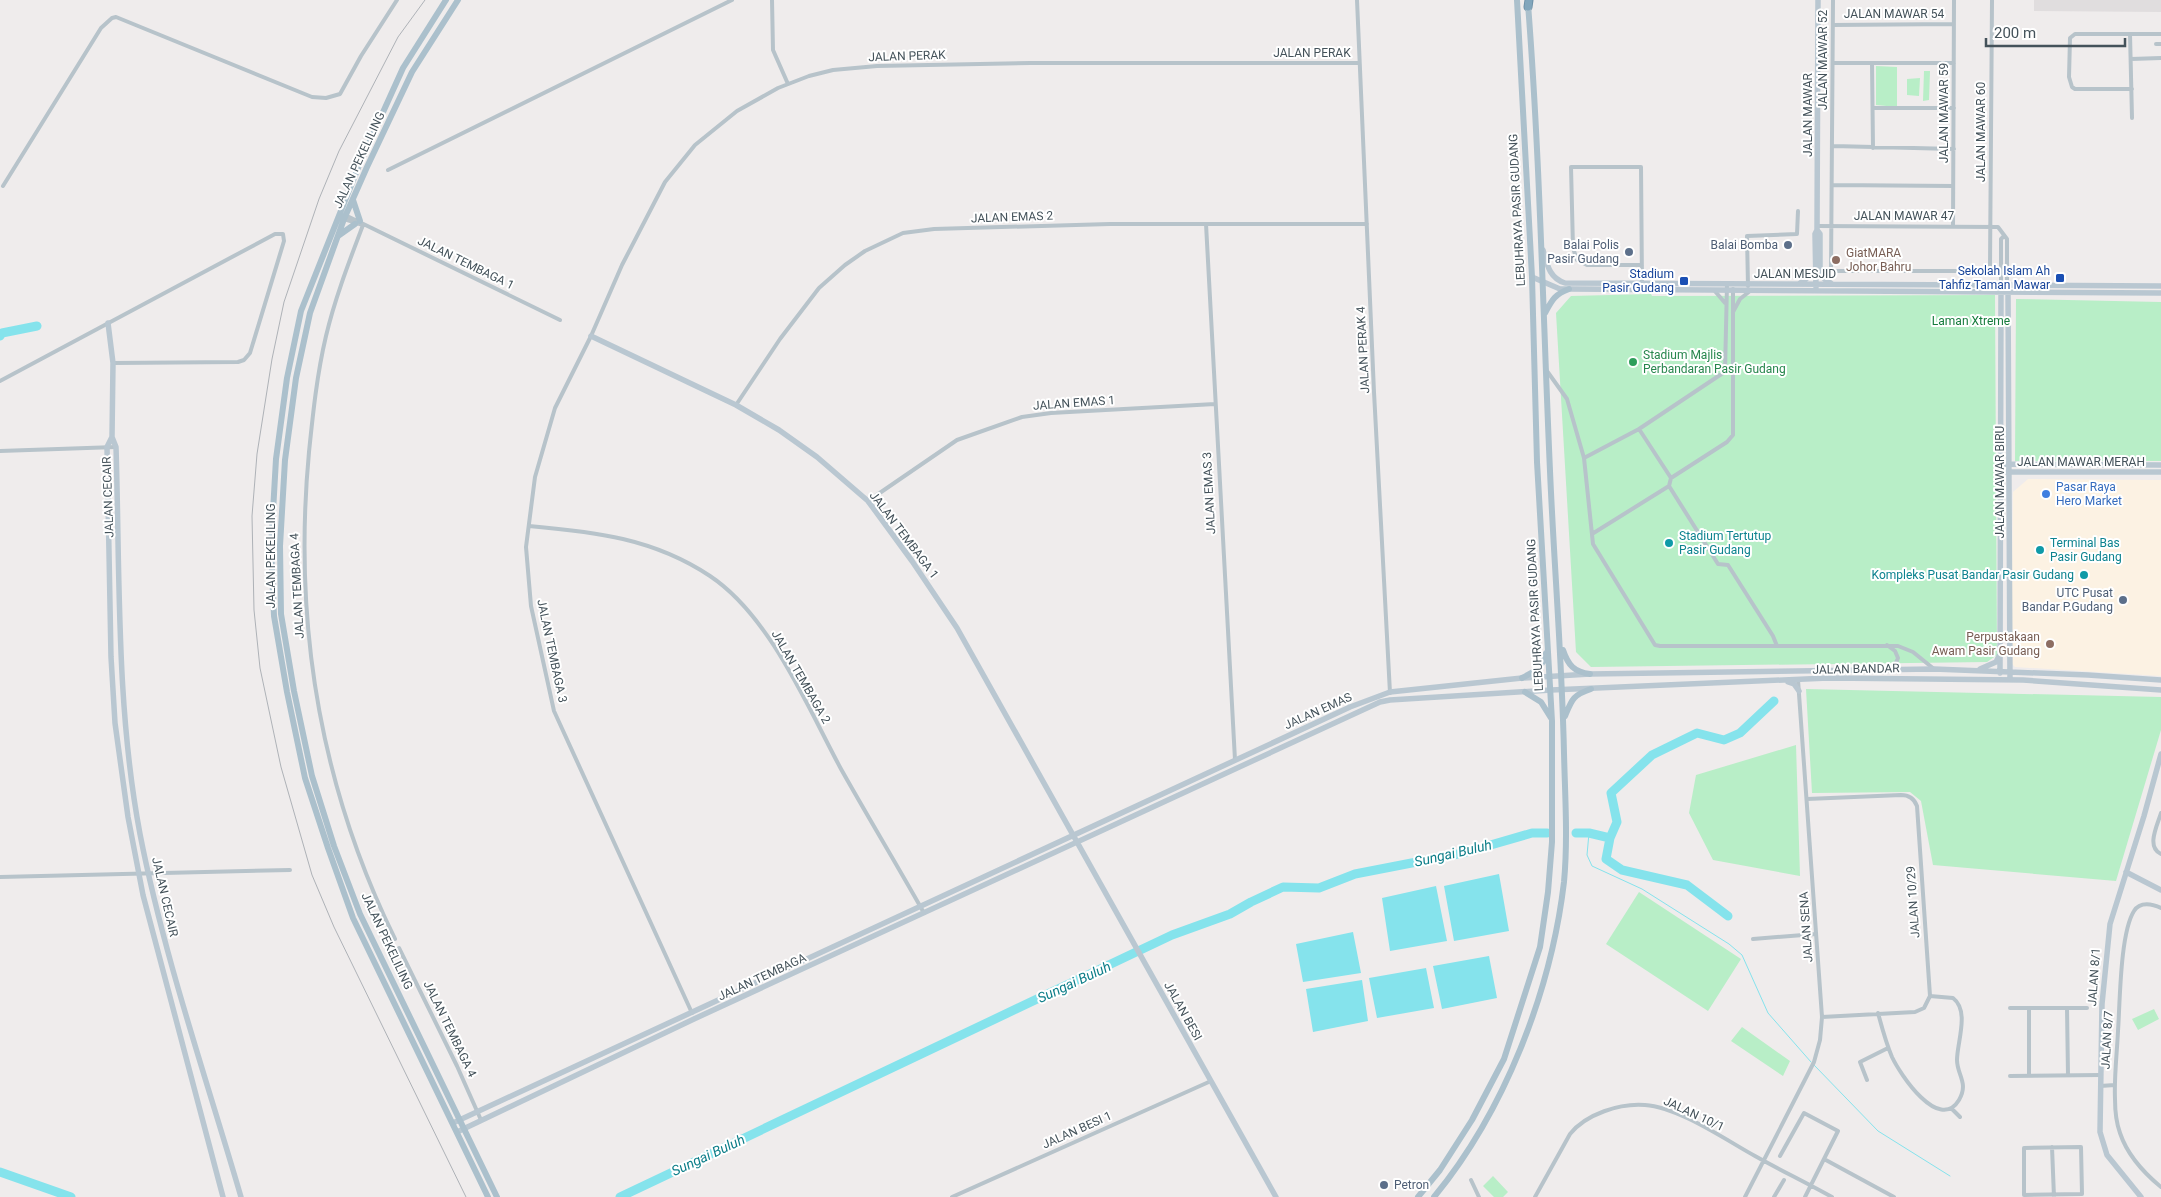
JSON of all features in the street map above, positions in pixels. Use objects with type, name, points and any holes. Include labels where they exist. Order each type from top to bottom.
[{"type":"main road","name":"JALAN PEKELILING","points":[[446,0],[403,68],[360,164],[342,216],[301,311],[287,378],[276,459],[270,547],[274,616],[305,778],[328,848],[353,918],[456,1121],[497,1197]]},
{"type":"main road","name":"JALAN PEKELILING","points":[[456,1121],[360,914],[334,846],[312,776],[294,691],[281,614],[280,546],[285,460],[296,378],[310,313],[337,238],[342,216],[352,199],[412,72],[458,0]]},
{"type":"main road","name":"LEBUHRAYA PASIR GUDANG","points":[[1418,1197],[1440,1170],[1472,1120],[1504,1060],[1540,947],[1548,892],[1552,842],[1552,721],[1537,462],[1532,277],[1517,0]]},
{"type":"main road","name":"JALAN MAWAR","points":[[1816,288],[1818,271],[1815,234],[1817,228],[1818,0]]},
{"type":"main road","name":"LEBUHRAYA PASIR GUDANG","points":[[1434,1197],[1449,1179],[1484,1121],[1514,1062],[1535,1007],[1551,952],[1564,883],[1566,844],[1563,690],[1550,472],[1542,248],[1528,2]]},
{"type":"main road","points":[[1528,187],[1534,190],[1538,187]]},
{"type":"main road","points":[[337,238],[345,230],[359,223],[352,199]]},
{"type":"main road","name":"JALAN MESJID","points":[[1542,248],[1548,269],[1559,281],[1565,283],[1714,290],[1730,287]]},
{"type":"main road","points":[[1799,284],[1818,271],[1832,284]]},
{"type":"main road","name":"JALAN MESJID","points":[[1532,277],[1560,289],[1569,290],[1642,287],[2004,289],[2161,286]]},
{"type":"main road","name":"JALAN MESJID","points":[[1749,288],[1799,284],[1816,288],[1832,284],[2161,293]]},
{"type":"main road","name":"JALAN MAWAR BIRU","points":[[2000,679],[2004,289]]},
{"type":"main road","name":"JALAN MAWAR BIRU","points":[[2004,289],[2010,464],[2010,679]]},
{"type":"main road","points":[[1544,312],[1554,297],[1569,290]]},
{"type":"main road","points":[[108,323],[113,362],[112,437]]},
{"type":"main road","name":"JALAN TEMBAGA 1","points":[[591,336],[736,406],[779,430],[817,457],[868,501],[912,561],[957,628],[1072,835]]},
{"type":"main road","name":"JALAN CECAIR","points":[[112,437],[116,447],[121,656],[125,722],[140,834],[174,973],[241,1197]]},
{"type":"main road","name":"JALAN CECAIR","points":[[112,437],[107,447],[111,657],[115,723],[128,817],[138,873],[223,1197]]},
{"type":"main road","name":"JALAN MAWAR MERAH","points":[[2002,464],[2161,465]]},
{"type":"main road","name":"JALAN MAWAR MERAH","points":[[2002,472],[2161,472]]},
{"type":"main road","points":[[1560,639],[1566,658],[1572,668],[1582,673],[1590,674]]},
{"type":"main road","points":[[1522,678],[1534,672],[1540,666],[1545,658],[1548,643]]},
{"type":"main road","points":[[1978,670],[1996,662],[2000,655]]},
{"type":"main road","name":"JALAN BANDAR","points":[[1590,674],[1934,669],[2010,671],[2161,680]]},
{"type":"main road","points":[[1781,671],[1795,675],[1798,680],[1802,674],[1816,670]]},
{"type":"main road","name":"JALAN EMAS","points":[[1072,835],[1350,707],[1390,692],[1522,678],[1590,674]]},
{"type":"main road","name":"JALAN BANDAR","points":[[1550,690],[1781,680],[2010,679],[2161,690]]},
{"type":"main road","points":[[1781,680],[1794,684],[1799,691]]},
{"type":"main road","points":[[1563,720],[1572,698],[1591,689]]},
{"type":"main road","name":"JALAN EMAS","points":[[1077,843],[1380,702],[1550,690]]},
{"type":"main road","points":[[1525,692],[1541,702],[1552,721]]},
{"type":"main road","name":"JALAN 8/1","points":[[2141,1197],[2112,1162],[2104,1148],[2100,1132],[2102,1004],[2110,924],[2160,763],[2161,754]]},
{"type":"main road","name":"JALAN TEMBAGA","points":[[456,1121],[921,907],[1072,835]]},
{"type":"main road","name":"JALAN BESI","points":[[1072,835],[1276,1197]]},
{"type":"main road","name":"JALAN TEMBAGA","points":[[461,1130],[694,1019],[1077,843]]},
{"type":"main road","points":[[2126,872],[2161,890]]},
{"type":"main road","name":"JALAN PEKELILING","points":[[461,1130],[488,1197]]},
{"type":"street","points":[[3,186],[101,28],[112,18],[116,17],[312,97],[326,98],[340,94],[361,56],[397,0]]},
{"type":"street","points":[[388,170],[732,0]]},
{"type":"street","points":[[772,0],[774,50],[788,84]]},
{"type":"street","name":"JALAN PERAK 4","points":[[1357,0],[1390,700]]},
{"type":"street","name":"JALAN MAWAR 52","points":[[1831,271],[1833,0]]},
{"type":"street","name":"JALAN MAWAR 59","points":[[1953,226],[1954,0]]},
{"type":"street","name":"JALAN MAWAR 60","points":[[1831,271],[1989,269],[1992,0]]},
{"type":"street","name":"JALAN MAWAR 54","points":[[1833,25],[1954,24]]},
{"type":"street","points":[[2132,89],[2075,89],[2070,83],[2069,76],[2070,38],[2075,34],[2161,34]]},
{"type":"street","points":[[2130,34],[2132,118]]},
{"type":"street","points":[[2131,59],[2161,58]]},
{"type":"street","name":"JALAN PERAK","points":[[591,336],[622,265],[664,182],[695,145],[728,117],[778,88],[809,76],[832,70],[877,66],[1030,63],[1359,63]]},
{"type":"street","points":[[1833,63],[1954,63]]},
{"type":"street","points":[[1872,63],[1873,148]]},
{"type":"street","points":[[1873,108],[1954,108]]},
{"type":"street","points":[[1833,146],[1954,149]]},
{"type":"street","points":[[1642,265],[1587,265],[1577,260],[1573,248],[1571,167],[1641,168],[1642,265],[1642,287]]},
{"type":"street","points":[[1832,186],[1953,186]]},
{"type":"street","points":[[1732,313],[1749,288],[1748,236],[1797,234],[1798,211]]},
{"type":"street","name":"JALAN TEMBAGA 1","points":[[342,216],[560,320]]},
{"type":"street","name":"JALAN TEMBAGA 4","points":[[359,223],[326,338],[314,410],[306,484],[304,568],[311,660],[317,704],[330,764],[359,858],[395,939]]},
{"type":"street","name":"JALAN EMAS 2","points":[[736,406],[780,339],[818,288],[845,265],[865,252],[903,233],[934,229],[1110,224],[1367,224]]},
{"type":"street","name":"JALAN EMAS 3","points":[[1206,224],[1235,760]]},
{"type":"street","name":"JALAN MAWAR 47","points":[[1817,228],[1832,226],[1990,226]]},
{"type":"street","points":[[1990,226],[2000,228],[2007,239],[2004,289]]},
{"type":"street","points":[[0,381],[275,234],[283,234],[284,241],[250,353],[244,360],[238,362],[113,362]]},
{"type":"street","points":[[1818,271],[1831,271]]},
{"type":"street","points":[[1725,372],[1726,305],[1730,287]]},
{"type":"street","points":[[1592,534],[1669,486],[1671,478],[1727,442],[1733,435],[1730,287]]},
{"type":"street","points":[[1714,290],[1726,305]]},
{"type":"street","name":"JALAN TEMBAGA 3","points":[[591,336],[555,408],[535,477],[526,547],[531,606],[554,711],[691,1012]]},
{"type":"street","points":[[1584,458],[1639,429],[1732,367]]},
{"type":"street","points":[[1546,371],[1567,399],[1584,458],[1593,542],[1655,645],[1888,646],[1906,648],[1934,669]]},
{"type":"street","name":"JALAN EMAS 1","points":[[868,501],[957,440],[1022,417],[1059,413],[1215,404]]},
{"type":"street","points":[[1639,429],[1671,478]]},
{"type":"street","points":[[0,451],[116,447]]},
{"type":"street","points":[[1669,486],[1718,564],[1728,565],[1773,636],[1777,646]]},
{"type":"street","name":"JALAN TEMBAGA 2","points":[[529,526],[617,536],[634,541],[688,563],[711,576],[734,596],[751,614],[781,658],[842,771],[924,913]]},
{"type":"street","points":[[1885,670],[1894,666],[1898,658],[1895,651],[1888,646]]},
{"type":"street","name":"JALAN SENA","points":[[1745,1197],[1814,1062],[1820,1040],[1822,1017],[1798,680]]},
{"type":"street","name":"JALAN 10/29","points":[[1806,799],[1901,795],[1909,796],[1914,801],[1916,806],[1930,996]]},
{"type":"street","points":[[2161,813],[2153,843],[2154,850],[2161,854]]},
{"type":"street","points":[[0,877],[290,870]]},
{"type":"street","name":"JALAN 8/7","points":[[2161,908],[2149,904],[2137,907],[2128,926],[2122,953],[2115,1085],[2116,1116],[2123,1140],[2136,1161],[2161,1186]]},
{"type":"street","points":[[1753,939],[1816,934]]},
{"type":"street","name":"JALAN TEMBAGA 4","points":[[400,948],[458,1066],[481,1120]]},
{"type":"street","points":[[1822,1017],[1878,1013],[1920,1011],[1927,1005],[1930,996],[1953,998],[1960,1008],[1961,1022],[1957,1061],[1963,1077],[1963,1088],[1959,1100],[1951,1108],[1940,1110],[1922,1099],[1895,1064],[1888,1048],[1878,1013]]},
{"type":"street","points":[[2010,1008],[2087,1008]]},
{"type":"street","points":[[2029,1008],[2029,1075]]},
{"type":"street","points":[[2068,1008],[2068,1075]]},
{"type":"street","points":[[691,1012],[694,1019]]},
{"type":"street","points":[[1867,1080],[1860,1062],[1888,1048]]},
{"type":"street","points":[[2010,1076],[2100,1074]]},
{"type":"street","name":"JALAN BESI 1","points":[[952,1197],[1211,1081]]},
{"type":"street","points":[[2100,1086],[2115,1085]]},
{"type":"street","name":"JALAN 10/1","points":[[1535,1197],[1573,1130],[1596,1115],[1633,1106],[1653,1106],[1673,1112],[1832,1197]]},
{"type":"street","points":[[1951,1108],[1960,1116]]},
{"type":"street","points":[[1780,1156],[1801,1116],[1806,1113],[1838,1131],[1805,1197]]},
{"type":"street","points":[[2081,1146],[2083,1193],[2054,1196],[2026,1196],[2024,1194],[2023,1149],[2052,1147],[2081,1146]]},
{"type":"street","points":[[2052,1147],[2054,1196]]},
{"type":"street","points":[[1824,1158],[1894,1197]]},
{"type":"street","points":[[1471,1180],[1479,1197]]},
{"type":"street","points":[[1774,1197],[1784,1180]]},
{"type":"shaded area","points":[[2034,0],[2161,0],[2161,12],[2034,11]]},
{"type":"shaded area","points":[[2028,479],[2161,480],[2161,676],[2015,667],[2013,665],[2011,662],[2013,492]]},
{"type":"green space","points":[[1876,66],[1897,67],[1897,107],[1876,105]]},
{"type":"green space","points":[[1924,71],[1930,71],[1929,100],[1923,101]]},
{"type":"green space","points":[[1920,78],[1919,96],[1907,95],[1907,79]]},
{"type":"green space","name":"Laman Xtreme","points":[[1651,294],[1652,296],[1995,295],[1997,655],[1987,662],[1591,667],[1576,652],[1556,313],[1571,296]]},
{"type":"green space","points":[[2016,299],[2161,302],[2161,461],[2015,461]]},
{"type":"green space","points":[[1806,689],[2161,697],[2161,730],[2116,881],[1933,865],[1921,801],[1910,792],[1812,793]]},
{"type":"green space","points":[[1796,745],[1800,876],[1713,860],[1689,813],[1696,775]]},
{"type":"green space","points":[[1639,892],[1741,959],[1708,1011],[1606,944]]},
{"type":"green space","points":[[2154,1009],[2159,1019],[2138,1030],[2132,1019]]},
{"type":"green space","points":[[1742,1027],[1790,1061],[1783,1076],[1731,1041]]},
{"type":"green space","points":[[1493,1176],[1508,1192],[1503,1197],[1494,1197],[1483,1186]]},
{"type":"water","points":[[1499,874],[1509,931],[1454,941],[1444,886]]},
{"type":"water","points":[[1436,886],[1447,941],[1390,951],[1382,898]]},
{"type":"water","points":[[1353,932],[1361,973],[1303,982],[1296,944]]},
{"type":"water","points":[[1489,956],[1497,998],[1442,1009],[1433,966]]},
{"type":"water","points":[[1426,968],[1434,1008],[1377,1018],[1369,978]]},
{"type":"water","points":[[1362,980],[1368,1021],[1313,1032],[1306,989]]},
{"type":"waterway","points":[[0,336],[2,333],[37,326]]},
{"type":"waterway","name":"Sungai Buluh","points":[[1576,833],[1589,833],[1610,838],[1617,822],[1611,793],[1652,755],[1697,733],[1724,740],[1740,733],[1774,701]]},
{"type":"waterway","name":"Sungai Buluh","points":[[620,1197],[1172,935],[1230,914],[1283,887],[1319,888],[1355,874],[1463,853],[1532,833],[1547,833]]},
{"type":"waterway","points":[[1589,833],[1587,855],[1592,866],[1642,889],[1729,944],[1742,955],[1768,1013],[1811,1062]]},
{"type":"waterway","points":[[1610,838],[1606,859],[1622,870],[1687,885],[1728,916]]},
{"type":"waterway","points":[[1814,1065],[1878,1131],[1950,1176]]},
{"type":"waterway","name":"Sungai Buluh","points":[[0,1172],[71,1197]]},
{"type":"railway","points":[[425,0],[398,37],[339,151],[319,199],[284,302],[272,359],[257,454],[252,516],[254,610],[260,668],[281,767],[312,875],[334,927],[466,1197]]},
{"type":"place","name":"Balai Bomba","points":[[1788,245]]},
{"type":"place","name":"Balai Polis Pasir Gudang","points":[[1629,252]]},
{"type":"place","name":"GiatMARA Johor Bahru","points":[[1836,260]]},
{"type":"place","name":"Sekolah Islam Ah Tahfiz Taman Mawar","points":[[2060,278]]},
{"type":"place","name":"Stadium Pasir Gudang","points":[[1684,281]]},
{"type":"place","name":"Stadium Majlis Perbandaran Pasir Gudang","points":[[1633,362]]},
{"type":"place","name":"Pasar Raya Hero Market","points":[[2046,494]]},
{"type":"place","name":"Stadium Tertutup Pasir Gudang","points":[[1669,543]]},
{"type":"place","name":"Terminal Bas Pasir Gudang","points":[[2040,550]]},
{"type":"place","name":"Kompleks Pusat Bandar Pasir Gudang","points":[[2084,575]]},
{"type":"place","name":"UTC Pusat Bandar P.Gudang","points":[[2123,600]]},
{"type":"place","name":"Perpustakaan Awam Pasir Gudang","points":[[2050,644]]},
{"type":"place","name":"Petron","points":[[1384,1185]]}]
